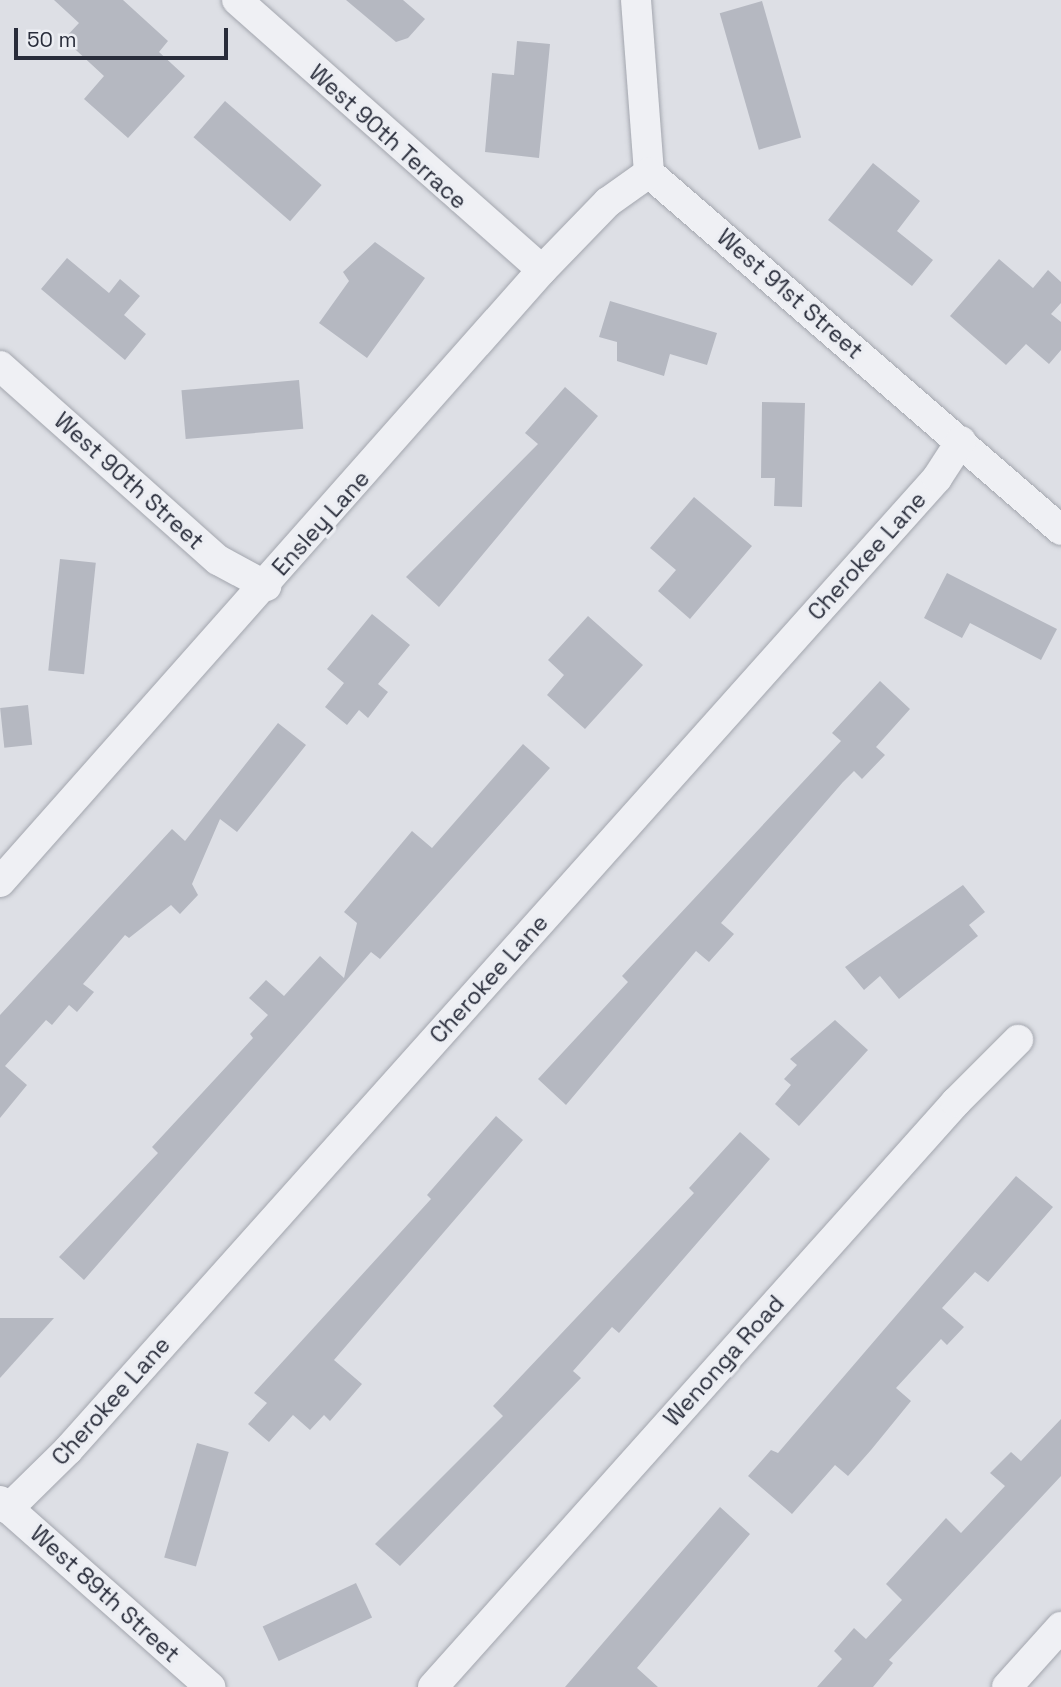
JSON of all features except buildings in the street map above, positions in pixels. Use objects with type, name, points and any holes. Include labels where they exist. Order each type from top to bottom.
[{"type":"street","name":"West 90th Terrace","points":[[237,0],[542,270]]},
{"type":"street","points":[[636,0],[649,173]]},
{"type":"street","name":"Ensley Lane","points":[[0,881],[266,586],[542,270],[608,202],[649,173]]},
{"type":"street","name":"West 91st Street","points":[[649,173],[961,440],[1061,530]]},
{"type":"street","name":"West 90th Street","points":[[0,366],[218,560],[266,586]]},
{"type":"street","name":"Cherokee Lane","points":[[4,1505],[68,1450],[937,478],[961,440]]},
{"type":"street","name":"Wenonga Road","points":[[433,1687],[956,1102],[1018,1040]]},
{"type":"street","name":"West 89th Street","points":[[4,1505],[210,1687]]},
{"type":"street","points":[[1007,1687],[1061,1626]]}]
